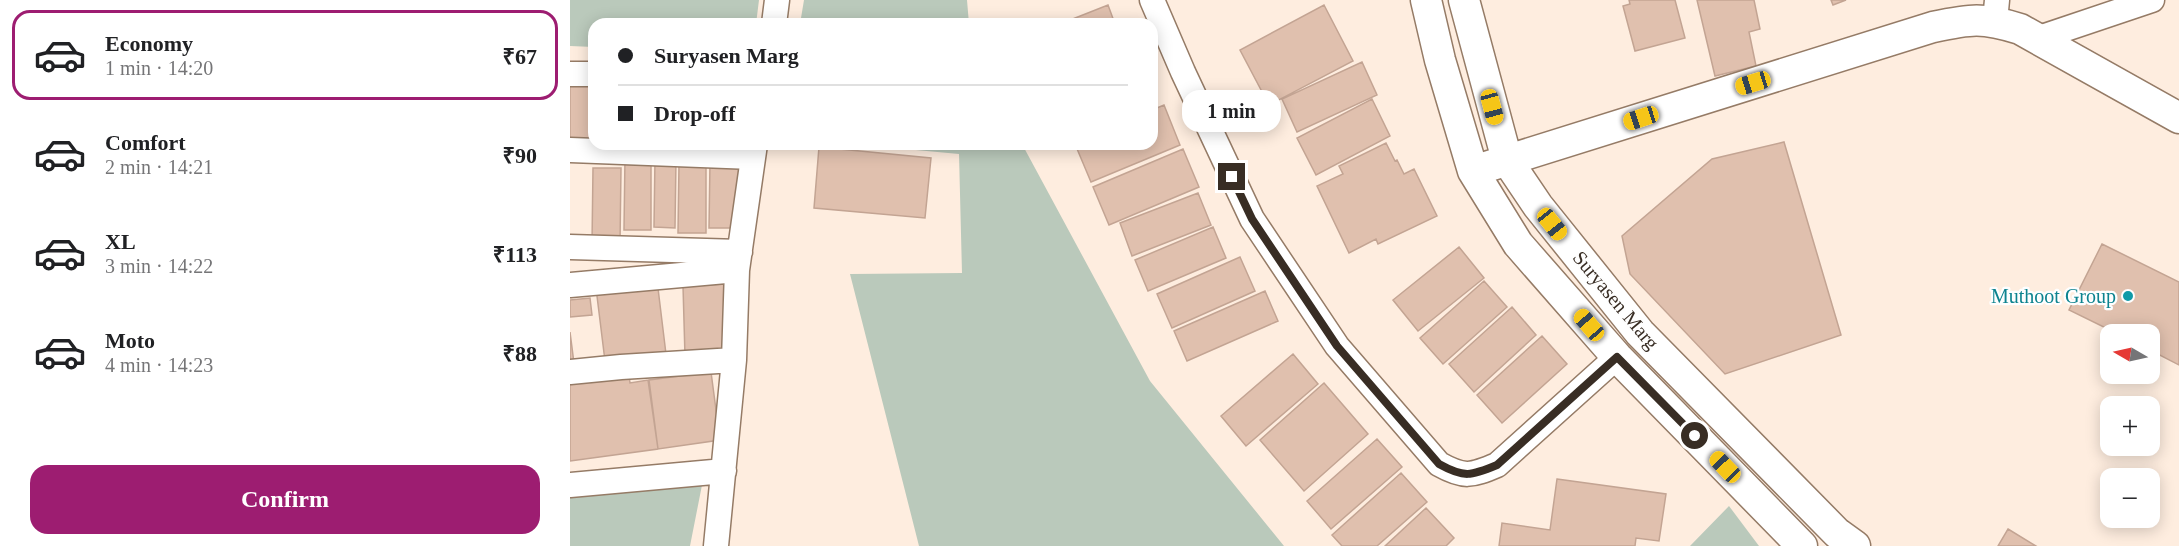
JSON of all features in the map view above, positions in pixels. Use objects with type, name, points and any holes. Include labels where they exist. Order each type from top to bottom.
[{"type":"street","points":[[775,18],[777,0]]},
{"type":"street","points":[[1152,0],[1252,219],[1337,346],[1439,464],[1456,474],[1477,474],[1497,465],[1617,357]]},
{"type":"street","name":"Suryasen Marg","points":[[1426,0],[1440,60],[1473,171],[1518,244],[1617,357],[1802,546]]},
{"type":"street","name":"Suryasen Marg","points":[[1464,0],[1507,160],[1538,206],[1641,333],[1837,533],[1855,546]]},
{"type":"street","points":[[2036,39],[2152,0]]},
{"type":"street","points":[[1473,171],[1933,27],[1996,11],[2036,39],[2179,118]]},
{"type":"street","points":[[570,74],[588,74]]},
{"type":"street","points":[[570,150],[754,151],[739,261],[734,360],[716,546]]},
{"type":"street","points":[[570,247],[739,261]]},
{"type":"street","points":[[570,285],[739,261]]},
{"type":"street","points":[[570,372],[734,360]]},
{"type":"street","points":[[570,485],[724,471]]},
{"type":"green space","points":[[570,0],[759,0],[757,18],[588,18],[588,47],[570,46]]},
{"type":"green space","points":[[804,0],[967,0],[968,18],[801,18]]},
{"type":"green space","points":[[916,150],[1025,150],[1150,381],[1284,546],[919,546],[850,274],[962,273],[959,154]]},
{"type":"green space","points":[[702,485],[690,546],[570,546],[570,498]]},
{"type":"green space","points":[[1729,506],[1759,546],[1690,546]]},
{"type":"building","points":[[1629,0],[1675,0],[1685,38],[1635,51],[1623,6],[1630,4]]},
{"type":"building","points":[[1697,0],[1754,0],[1760,29],[1749,32],[1756,66],[1715,76]]},
{"type":"building","points":[[1831,0],[1846,0],[1833,5]]},
{"type":"building","points":[[1108,5],[1113,18],[1075,18]]},
{"type":"building","points":[[1324,5],[1353,61],[1269,105],[1240,50]]},
{"type":"building","points":[[1362,62],[1377,95],[1297,132],[1282,99]]},
{"type":"building","points":[[570,76],[588,76],[588,149],[570,149]]},
{"type":"building","points":[[1372,99],[1390,136],[1316,175],[1297,138]]},
{"type":"building","points":[[1164,105],[1180,145],[1091,182],[1078,150],[1158,150],[1158,108]]},
{"type":"building","points":[[1784,142],[1841,335],[1725,374],[1630,274],[1622,236],[1712,159]]},
{"type":"building","points":[[1386,143],[1404,174],[1414,169],[1437,216],[1378,244],[1376,239],[1349,253],[1317,186],[1343,174],[1339,166]]},
{"type":"building","points":[[1183,149],[1199,187],[1109,225],[1093,187]]},
{"type":"building","points":[[819,150],[850,150],[931,158],[925,218],[814,208]]},
{"type":"building","points":[[625,157],[651,157],[651,230],[624,230]]},
{"type":"building","points":[[655,158],[676,159],[675,228],[654,227]]},
{"type":"building","points":[[710,162],[741,162],[740,228],[709,228]]},
{"type":"building","points":[[679,163],[706,163],[706,233],[678,233]]},
{"type":"building","points":[[593,168],[621,168],[620,244],[592,244]]},
{"type":"building","points":[[1198,193],[1211,225],[1132,256],[1120,223]]},
{"type":"building","points":[[1213,227],[1226,258],[1148,291],[1135,260]]},
{"type":"building","name":"Muthoot Group","points":[[2102,244],[2179,282],[2179,365],[2160,355],[2160,324],[2100,325],[2069,310]]},
{"type":"building","points":[[1459,247],[1484,278],[1418,331],[1393,300]]},
{"type":"building","points":[[1240,257],[1255,291],[1172,328],[1157,294]]},
{"type":"building","points":[[657,280],[666,354],[605,361],[596,288]]},
{"type":"building","points":[[1484,281],[1507,307],[1443,364],[1420,338]]},
{"type":"building","points":[[725,284],[727,355],[685,356],[683,286]]},
{"type":"building","points":[[1265,291],[1278,321],[1187,361],[1174,331]]},
{"type":"building","points":[[590,298],[592,315],[570,317],[570,300]]},
{"type":"building","points":[[1512,307],[1536,335],[1474,392],[1449,364]]},
{"type":"building","points":[[570,332],[575,371],[570,372]]},
{"type":"building","points":[[1542,336],[1567,364],[1502,423],[1477,395]]},
{"type":"building","points":[[1293,354],[1318,384],[1246,446],[1221,416]]},
{"type":"building","points":[[628,368],[630,383],[648,380],[658,449],[570,461],[570,380]]},
{"type":"building","points":[[711,372],[720,440],[658,449],[649,380]]},
{"type":"building","points":[[1324,383],[1368,434],[1304,491],[1260,440]]},
{"type":"building","points":[[1377,439],[1402,467],[1331,529],[1307,501]]},
{"type":"building","points":[[1401,473],[1427,502],[1377,546],[1342,546],[1332,535]]},
{"type":"building","points":[[1557,479],[1666,494],[1659,541],[1636,538],[1635,546],[1499,546],[1502,523],[1550,530]]},
{"type":"building","points":[[1426,508],[1454,538],[1446,546],[1385,546]]},
{"type":"building","points":[[2008,529],[2036,546],[1998,546]]},
{"type":"place","name":"Muthoot Group","points":[[2128,296]]},
{"type":"route","points":[[1232,177],[1252,219],[1337,346],[1439,464],[1456,474],[1477,474],[1497,465],[1617,357],[1695,436]]}]
